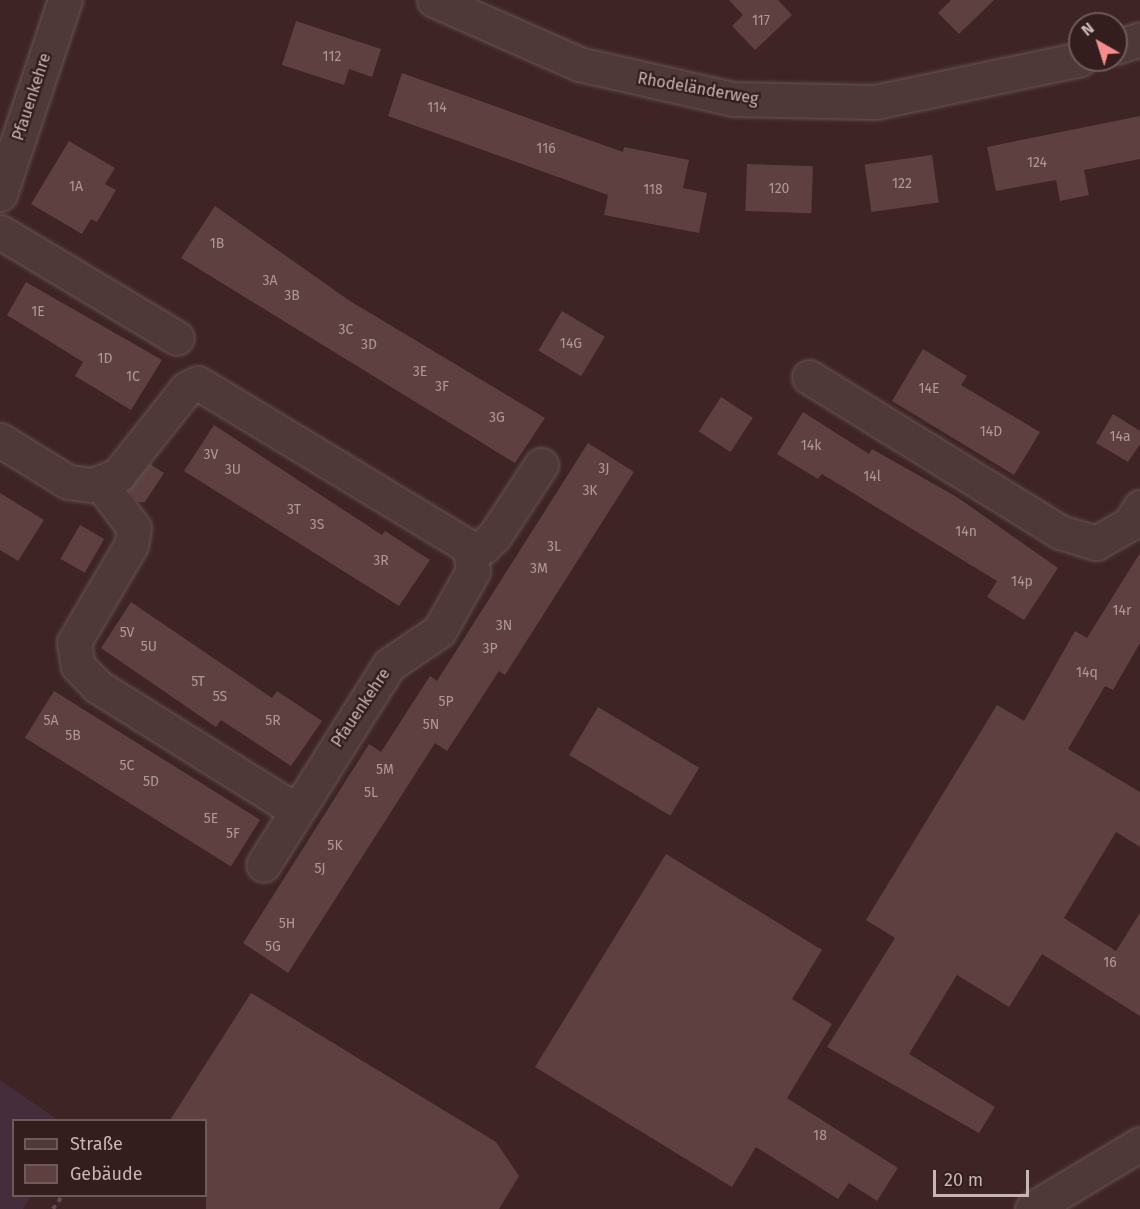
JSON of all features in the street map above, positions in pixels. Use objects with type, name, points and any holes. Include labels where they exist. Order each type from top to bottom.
[{"type":"street","name":"Pfauenkehre","points":[[0,194],[65,0]]},
{"type":"street","name":"Rhodeländerweg","points":[[434,0],[579,64],[733,99],[875,102],[1068,62]]},
{"type":"street","points":[[0,232],[177,338]]},
{"type":"street","points":[[808,377],[1060,532],[1096,543],[1130,523],[1140,507]]},
{"type":"street","points":[[0,440],[68,482],[100,483],[118,475],[186,389],[198,383],[470,548],[483,547],[495,536],[541,465]]},
{"type":"street","points":[[100,483],[134,528],[131,545],[74,642],[78,666],[97,686],[294,809]]},
{"type":"street","name":"Pfauenkehre","points":[[263,865],[294,809],[389,665],[439,631],[473,571],[470,548]]},
{"type":"street","points":[[1032,1209],[1140,1144]]},
{"type":"shaded area","points":[[0,1080],[57,1119],[12,1119],[12,1197],[30,1197],[23,1209],[0,1209]]},
{"type":"building","points":[[729,0],[778,0],[792,15],[755,50],[732,26],[743,15]]},
{"type":"building","points":[[951,0],[994,0],[959,34],[938,13]]},
{"type":"building","points":[[296,21],[381,49],[372,77],[349,69],[344,85],[282,65]]},
{"type":"building","points":[[402,73],[623,152],[624,147],[689,160],[683,188],[707,193],[699,233],[604,215],[608,195],[388,116]]},
{"type":"building","points":[[1140,116],[1140,159],[1084,170],[1089,195],[1060,201],[1056,180],[996,191],[987,147]]},
{"type":"building","points":[[69,141],[115,168],[105,184],[116,190],[97,222],[91,219],[82,234],[31,204]]},
{"type":"building","points":[[932,155],[939,203],[871,212],[865,164]]},
{"type":"building","points":[[747,164],[813,166],[811,213],[745,211]]},
{"type":"building","points":[[215,206],[350,301],[545,418],[515,463],[181,258]]},
{"type":"building","points":[[26,282],[162,360],[131,410],[75,376],[83,362],[7,315]]},
{"type":"building","points":[[562,311],[605,337],[581,376],[538,350]]},
{"type":"building","points":[[923,349],[967,376],[961,385],[1040,432],[1014,475],[892,401]]},
{"type":"building","points":[[721,397],[753,418],[731,452],[699,431]]},
{"type":"building","points":[[803,412],[869,454],[872,449],[957,497],[1058,568],[1024,620],[987,597],[997,581],[822,474],[818,479],[777,454]]},
{"type":"building","points":[[1113,414],[1140,431],[1140,444],[1128,462],[1096,443]]},
{"type":"building","points":[[214,425],[382,535],[385,531],[430,560],[399,606],[184,471]]},
{"type":"building","points":[[588,443],[634,472],[505,675],[499,671],[447,751],[435,743],[288,973],[243,943],[369,744],[381,752],[430,676],[437,681]]},
{"type":"building","points":[[150,464],[164,473],[145,502],[138,502],[129,490]]},
{"type":"building","points":[[0,493],[44,520],[18,561],[0,550]]},
{"type":"building","points":[[80,525],[104,539],[85,573],[60,559]]},
{"type":"building","points":[[1140,553],[1140,643],[1113,690],[1105,686],[1068,749],[1140,792],[1140,847],[1116,832],[1064,918],[1116,951],[1140,913],[1140,1016],[1042,954],[1009,1007],[957,975],[909,1054],[995,1107],[979,1133],[827,1047],[895,938],[866,920],[997,705],[1024,721],[1075,631],[1087,638]]},
{"type":"building","points":[[131,602],[272,698],[277,691],[322,721],[291,766],[221,720],[216,727],[101,648]]},
{"type":"building","points":[[54,691],[260,820],[231,866],[25,738]]},
{"type":"building","points":[[598,707],[699,768],[670,816],[569,755]]},
{"type":"building","points":[[666,854],[822,950],[792,999],[832,1024],[787,1098],[898,1168],[877,1201],[849,1183],[838,1199],[756,1147],[732,1187],[535,1067]]},
{"type":"building","points":[[251,993],[496,1142],[519,1176],[499,1209],[206,1209],[207,1119],[171,1119]]}]
